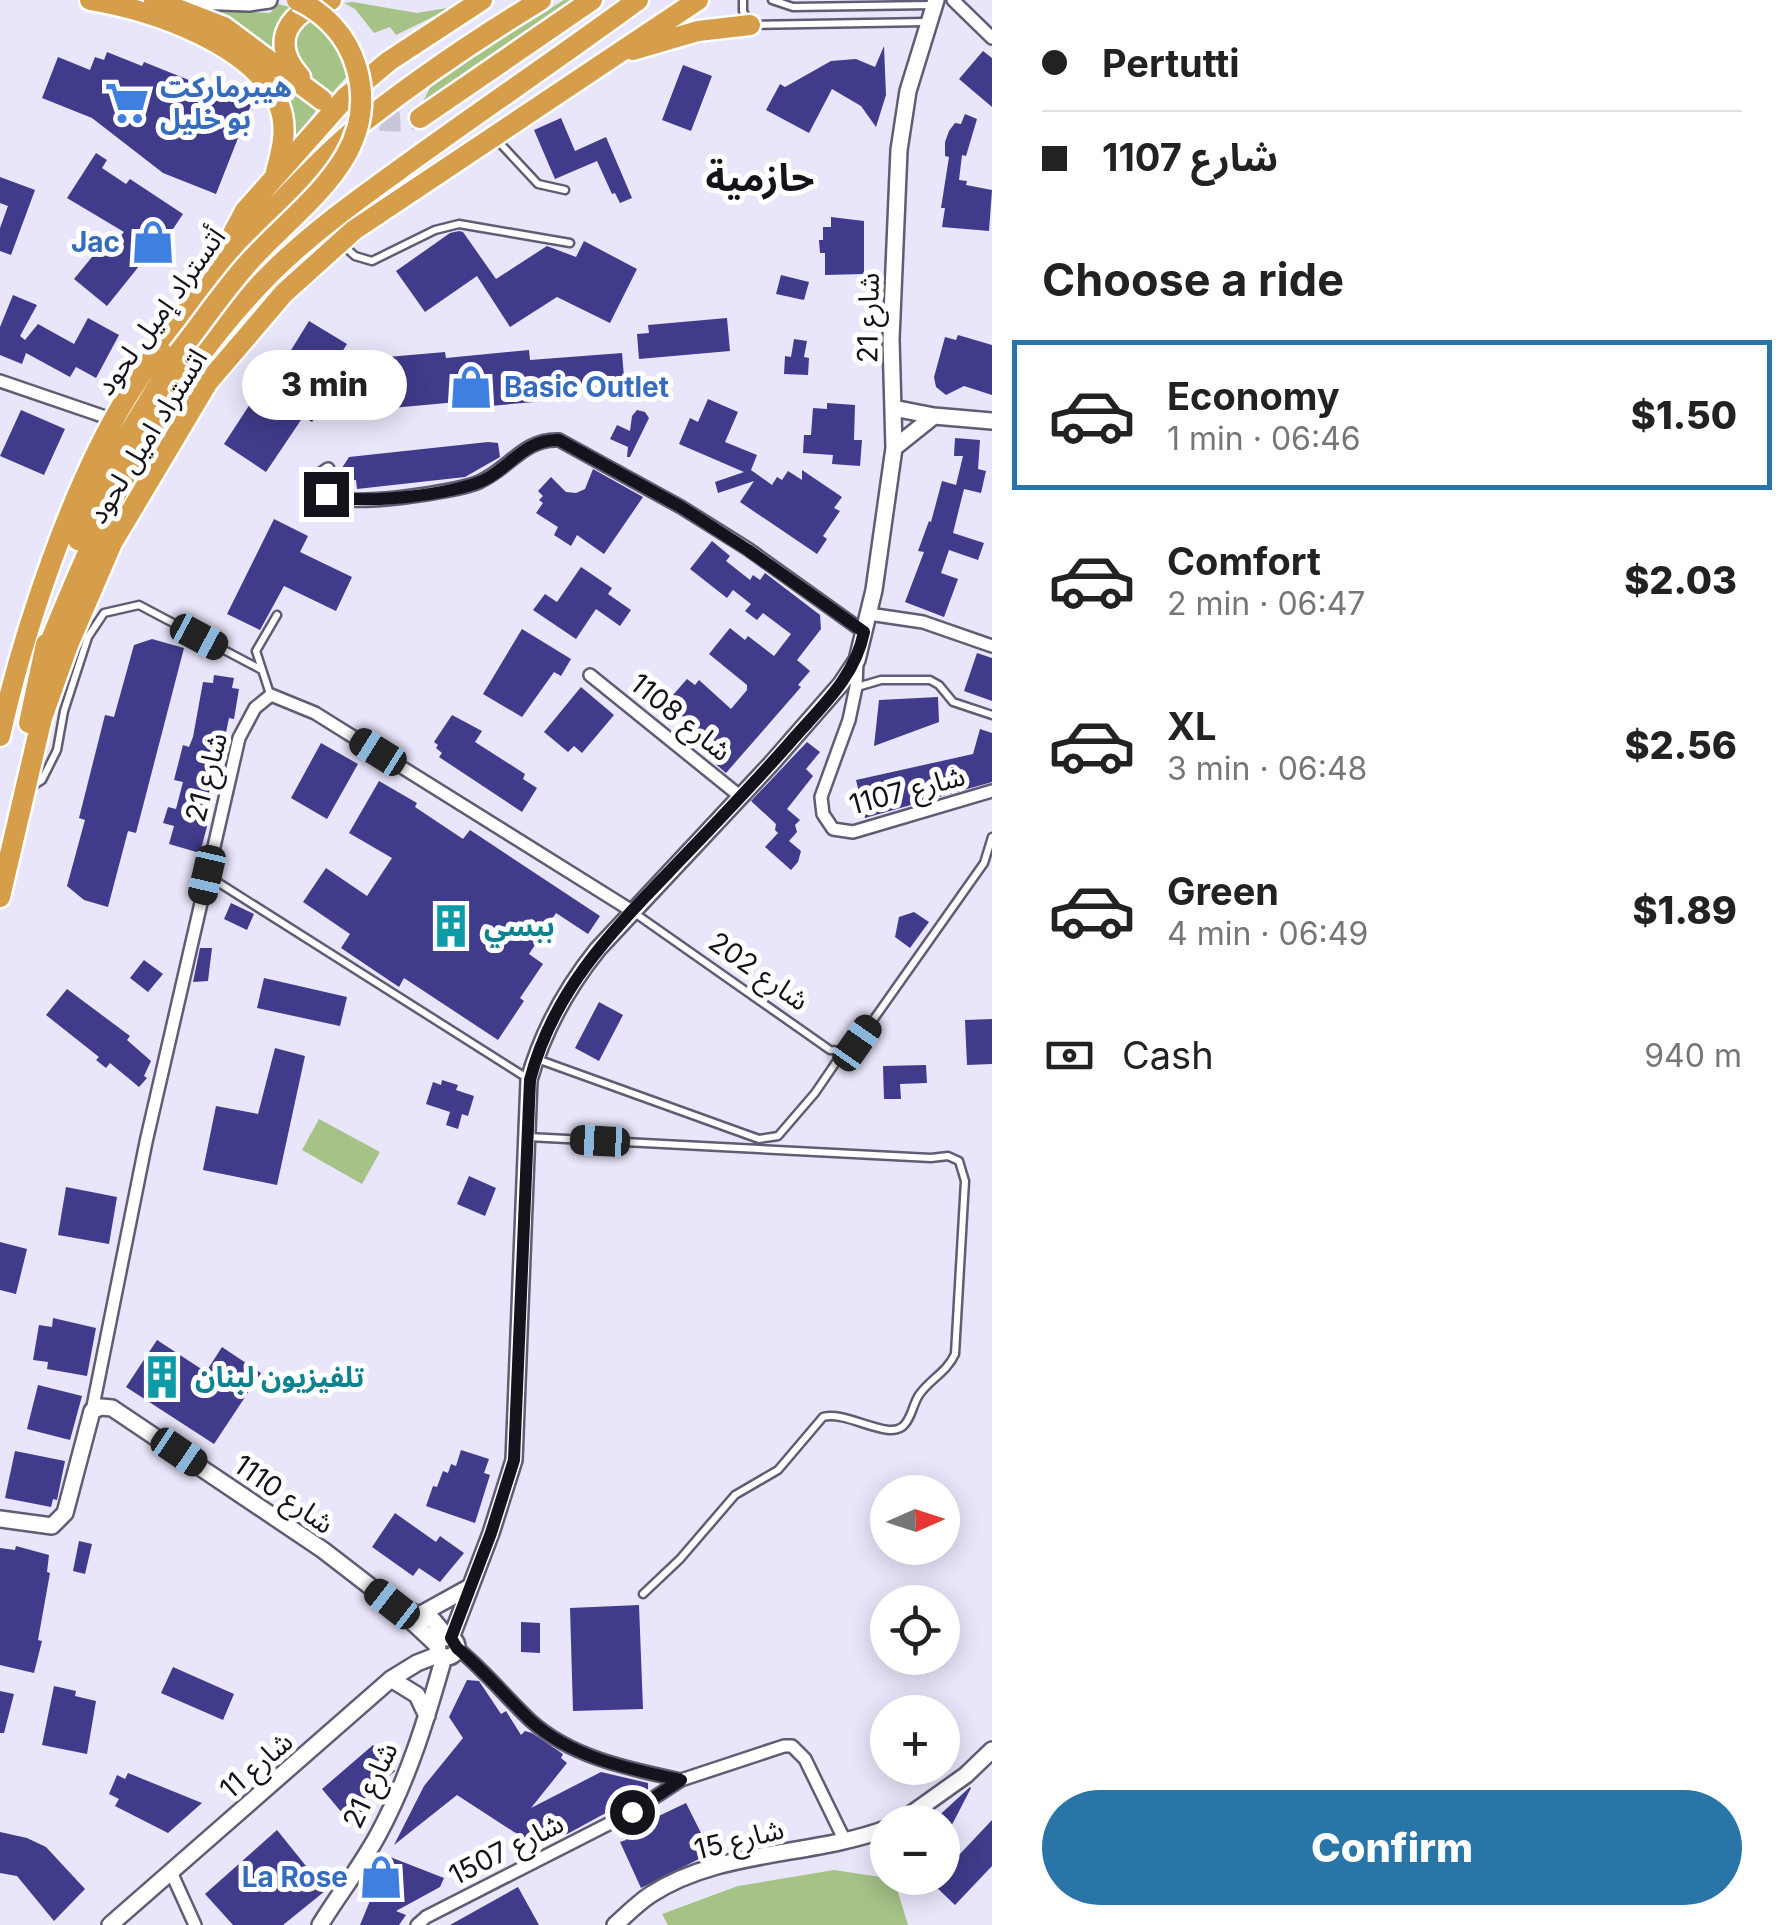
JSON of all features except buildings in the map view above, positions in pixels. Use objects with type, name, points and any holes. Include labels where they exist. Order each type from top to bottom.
[{"type":"highway","points":[[90,0],[127,6],[184,28],[222,47],[258,75],[279,106],[284,124],[282,152],[274,178]]},
{"type":"highway","points":[[154,0],[224,27],[317,96],[286,56],[286,33],[302,10],[331,0]]},
{"type":"highway","points":[[0,897],[52,610],[96,494],[128,433],[178,354],[248,264],[336,171],[355,142],[363,99],[354,59],[339,32],[296,0]]},
{"type":"highway","points":[[210,279],[238,223],[325,118],[362,82],[482,0]]},
{"type":"highway","name":"أتستراد إميل لحود","points":[[0,736],[3,711],[61,542],[114,420],[210,279],[306,175],[408,87],[541,0]]},
{"type":"highway","points":[[420,118],[592,0]]},
{"type":"highway","points":[[44,657],[119,484],[179,383],[255,290],[347,207],[636,0]]},
{"type":"highway","points":[[474,84],[503,74],[602,12],[636,0]]},
{"type":"highway","name":"اتستراد اميل لحود","points":[[16,819],[42,718],[112,543],[208,382],[254,325],[340,242],[385,207],[698,0]]},
{"type":"highway","points":[[617,54],[698,31],[750,25]]},
{"type":"main road","points":[[167,0],[269,0]]},
{"type":"main road","name":"شارع 21","points":[[320,1925],[379,1834],[428,1716],[446,1647],[491,1533],[514,1460],[527,1137],[535,1058],[574,978],[842,684],[857,660],[878,568],[894,448],[891,340],[899,150],[908,90],[932,9]]},
{"type":"main road","points":[[893,408],[934,416],[992,420]]},
{"type":"main road","points":[[894,448],[934,416]]},
{"type":"main road","name":"شارع 1110","points":[[92,1411],[106,1406],[118,1410],[323,1550],[392,1604]]},
{"type":"main road","points":[[0,1519],[52,1526],[60,1520],[92,1411]]},
{"type":"main road","points":[[420,1614],[468,1588]]},
{"type":"main road","points":[[392,1604],[433,1620],[446,1647]]},
{"type":"main road","points":[[392,1604],[446,1647]]},
{"type":"main road","name":"شارع 11","points":[[110,1925],[391,1679],[446,1647]]},
{"type":"main road","points":[[391,1679],[417,1695],[428,1716]]},
{"type":"main road","points":[[966,1774],[992,1750]]},
{"type":"main road","points":[[923,1805],[992,1758]]},
{"type":"main road","name":"شارع 15","points":[[615,1925],[648,1896],[688,1876],[870,1833]]},
{"type":"street","points":[[952,0],[992,38]]},
{"type":"street","points":[[0,380],[114,420]]},
{"type":"street","points":[[328,468],[322,474],[320,486],[337,500],[354,502],[448,491],[488,478],[530,444],[559,440],[698,518],[864,632]]},
{"type":"street","points":[[869,614],[923,622],[992,646]]},
{"type":"street","name":"شارع 1107","points":[[857,660],[849,720],[821,797],[823,814],[833,829],[853,832],[992,791]]},
{"type":"street","name":"شارع 1108","points":[[590,675],[740,798]]},
{"type":"street","points":[[271,695],[315,712],[632,911]]},
{"type":"street","name":"شارع 21","points":[[92,1411],[146,1142],[239,738],[255,708],[271,695]]},
{"type":"street","points":[[446,1647],[551,1736],[586,1754],[681,1780]]},
{"type":"street","name":"شارع 1507","points":[[416,1925],[632,1812],[681,1780],[792,1746],[805,1760],[845,1841]]},
{"type":"street","points":[[171,1872],[196,1925]]},
{"type":"lane","points":[[743,0],[750,25],[932,9]]},
{"type":"lane","points":[[772,0],[793,8],[870,5],[932,9]]},
{"type":"lane","points":[[493,135],[538,184],[564,190]]},
{"type":"lane","points":[[340,242],[355,256],[372,261],[436,230],[459,224],[570,242]]},
{"type":"lane","points":[[23,791],[42,780],[57,750],[64,711],[88,638],[104,613],[139,605],[260,670]]},
{"type":"lane","points":[[271,695],[256,652],[278,615]]},
{"type":"lane","points":[[856,687],[896,678],[930,680],[940,685],[953,702],[992,715]]},
{"type":"lane","points":[[535,1058],[759,1139],[778,1136],[815,1094],[844,1050],[857,1043],[984,862],[992,837]]},
{"type":"lane","points":[[207,875],[530,1080]]},
{"type":"lane","name":"شارع 202","points":[[632,911],[830,1050],[844,1050]]},
{"type":"lane","points":[[527,1137],[948,1156],[959,1161],[962,1169],[955,1354],[920,1394],[905,1424],[889,1432],[840,1415],[823,1418],[778,1470],[735,1495],[680,1559],[642,1594]]},
{"type":"green space","points":[[564,0],[578,0],[417,113],[433,82]]},
{"type":"green space","points":[[344,3],[417,13],[453,7],[396,35],[390,27],[374,33],[355,9]]},
{"type":"green space","points":[[278,4],[296,9],[277,58],[193,9],[270,13]]},
{"type":"green space","points":[[308,17],[328,34],[349,74],[331,94],[298,72],[292,33]]},
{"type":"green space","points":[[236,49],[318,108],[294,139],[284,100]]},
{"type":"green space","points":[[319,1119],[380,1152],[362,1184],[302,1150]]},
{"type":"green space","points":[[834,1870],[870,1875],[870,1895],[899,1895],[908,1925],[668,1925],[662,1914],[738,1886]]},
{"type":"tunnel","points":[[324,101],[370,119],[420,118]]},
{"type":"place","name":"هيبرماركت بو خليل","points":[[127,103]]},
{"type":"place","name":"Jac","points":[[153,242]]},
{"type":"place","name":"Basic Outlet","points":[[471,387]]},
{"type":"place","name":"ببسي","points":[[451,926]]},
{"type":"place","name":"تلفيزيون لبنان","points":[[162,1377]]},
{"type":"place","name":"La Rose","points":[[381,1877]]},
{"type":"district","name":"حازمية","points":[[760,177]]},
{"type":"route","points":[[326,494],[354,502],[467,487],[488,478],[530,444],[559,440],[681,507],[864,632],[857,660],[842,684],[574,978],[558,1004],[530,1080],[514,1460],[451,1638],[530,1720],[551,1736],[586,1754],[681,1780],[632,1812]]}]
